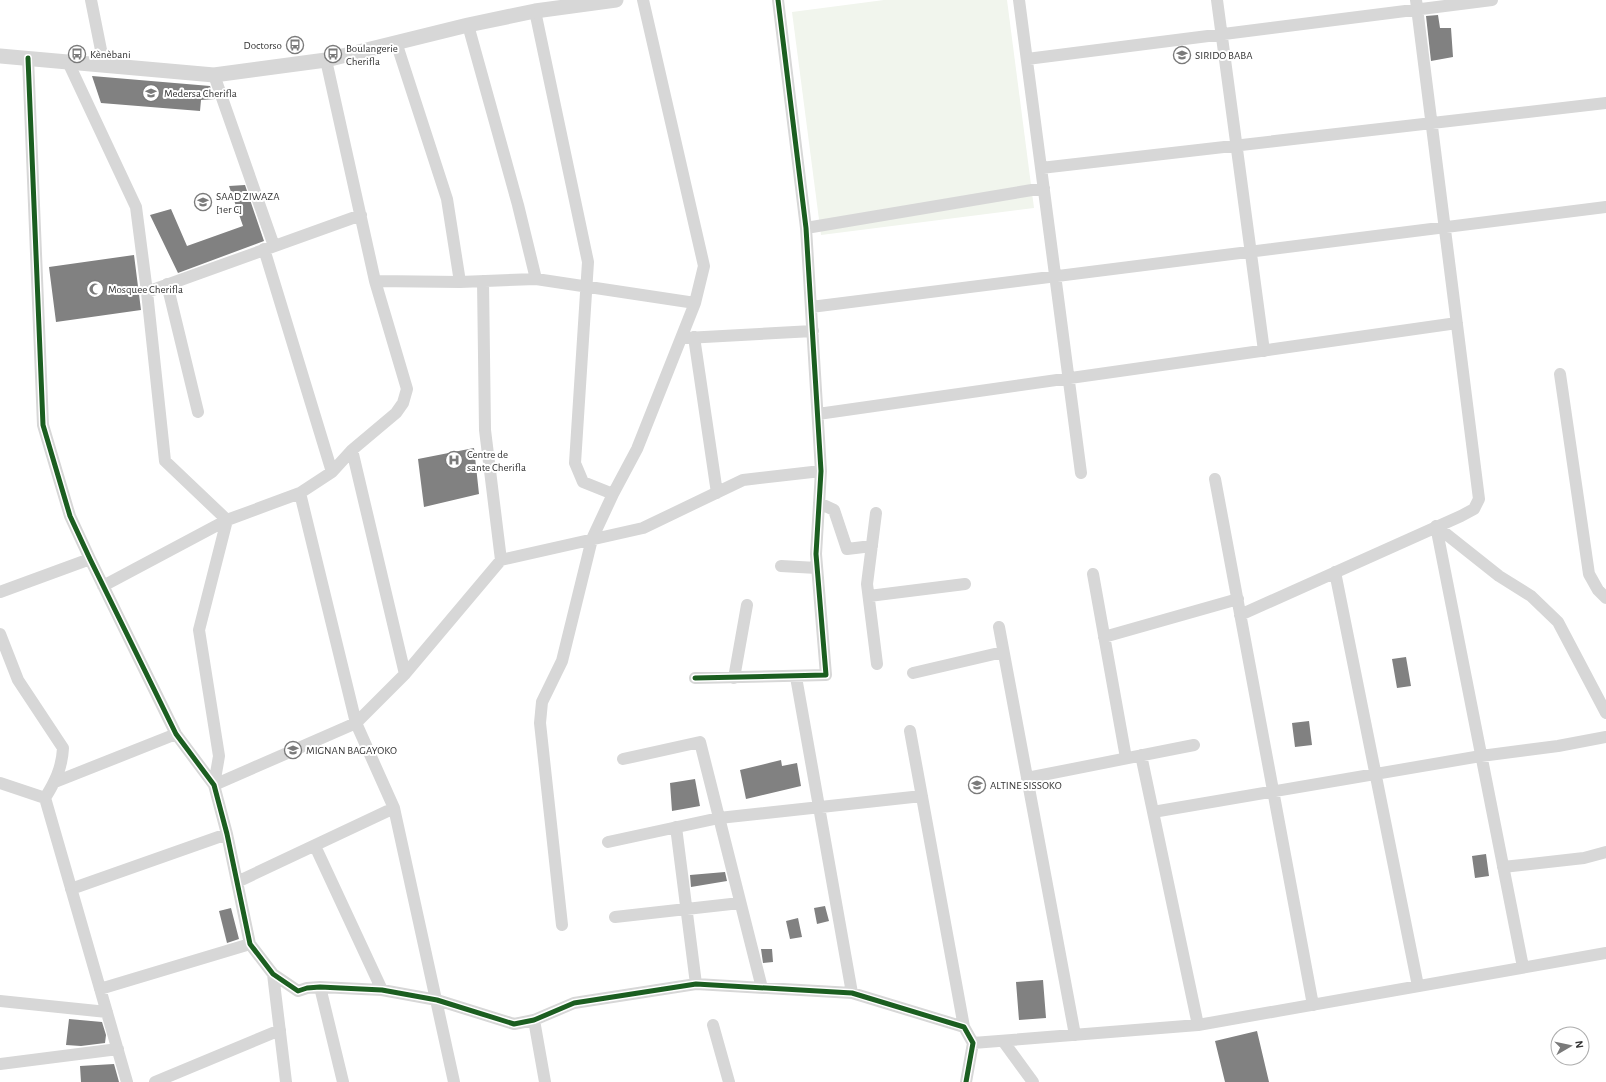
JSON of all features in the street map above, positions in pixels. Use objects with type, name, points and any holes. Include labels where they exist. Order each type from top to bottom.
[{"type":"street","points":[[91,0],[104,65]]},
{"type":"street","points":[[0,56],[214,75],[326,60],[468,25],[572,3],[616,0]]},
{"type":"street","points":[[562,925],[540,723],[542,702],[562,661],[592,539],[613,494],[637,449],[695,303],[704,266],[643,0]]},
{"type":"street","points":[[695,678],[796,677],[826,675],[816,554],[821,471],[806,228],[778,0]]},
{"type":"street","points":[[1019,0],[1081,473]]},
{"type":"street","points":[[1217,0],[1264,351]]},
{"type":"street","points":[[1027,59],[1222,34],[1416,5],[1492,0]]},
{"type":"street","points":[[1240,615],[1474,509],[1479,499],[1416,5]]},
{"type":"street","points":[[535,11],[588,262],[575,463],[583,482],[613,494]]},
{"type":"street","points":[[468,25],[518,205],[536,279]]},
{"type":"street","points":[[396,42],[447,199],[460,282]]},
{"type":"street","points":[[28,58],[43,425],[70,516],[90,559],[176,734],[214,785],[227,834],[250,944],[273,974],[298,991],[306,988],[320,987],[382,990],[437,1000],[514,1024],[534,1020],[574,1003],[696,984],[852,993],[964,1027]]},
{"type":"street","points":[[103,586],[227,520],[300,493],[332,472],[352,450],[396,413],[403,403],[407,389],[375,281],[326,60]]},
{"type":"street","points":[[68,62],[136,207],[147,292],[165,461],[227,520]]},
{"type":"street","points":[[214,75],[269,248],[332,472]]},
{"type":"street","points":[[1041,168],[1606,103]]},
{"type":"street","points":[[806,228],[1044,188]]},
{"type":"street","points":[[811,307],[1606,207]]},
{"type":"street","points":[[147,292],[361,215]]},
{"type":"street","points":[[375,281],[460,282],[536,279],[695,303]]},
{"type":"street","points":[[483,281],[486,430],[501,560]]},
{"type":"street","points":[[167,284],[198,412]]},
{"type":"street","points":[[818,414],[1457,323]]},
{"type":"street","points":[[681,338],[813,331]]},
{"type":"street","points":[[694,337],[717,493]]},
{"type":"street","points":[[1560,374],[1589,574],[1598,590],[1606,598]]},
{"type":"street","points":[[352,450],[405,674]]},
{"type":"street","points":[[214,785],[356,723],[405,674],[501,560],[643,528],[743,480],[821,471]]},
{"type":"street","points":[[1215,479],[1313,1005]]},
{"type":"street","points":[[300,493],[356,723],[394,808],[454,1082]]},
{"type":"street","points":[[819,503],[834,510],[847,549],[872,546]]},
{"type":"street","points":[[876,513],[867,584],[877,664]]},
{"type":"street","points":[[214,785],[219,756],[199,630],[227,520]]},
{"type":"street","points":[[1436,526],[1499,576],[1531,596],[1558,622],[1606,713]]},
{"type":"street","points":[[1436,526],[1523,967]]},
{"type":"street","points":[[0,592],[90,559]]},
{"type":"street","points":[[781,566],[817,568]]},
{"type":"street","points":[[1335,572],[1418,986]]},
{"type":"street","points":[[1093,574],[1126,758]]},
{"type":"street","points":[[869,596],[966,584]]},
{"type":"street","points":[[1104,637],[1238,599]]},
{"type":"street","points":[[734,678],[747,605]]},
{"type":"street","points":[[999,627],[1075,1035]]},
{"type":"street","points":[[0,634],[18,680],[63,748],[62,762],[55,782],[45,798],[127,1082]]},
{"type":"street","points":[[913,673],[1004,652]]},
{"type":"street","points":[[796,677],[852,993]]},
{"type":"street","points":[[910,731],[964,1027],[973,1043],[966,1082]]},
{"type":"street","points":[[55,782],[176,734]]},
{"type":"street","points":[[1153,812],[1481,756],[1558,746],[1606,737]]},
{"type":"street","points":[[623,759],[700,742],[762,988]]},
{"type":"street","points":[[1027,778],[1194,745]]},
{"type":"street","points":[[1141,755],[1198,1025]]},
{"type":"street","points":[[0,783],[45,798]]},
{"type":"street","points":[[608,842],[718,818],[922,796]]},
{"type":"street","points":[[237,882],[394,808]]},
{"type":"street","points":[[676,827],[696,984]]},
{"type":"street","points":[[71,889],[227,834]]},
{"type":"street","points":[[315,846],[382,990]]},
{"type":"street","points":[[1503,867],[1584,858],[1606,852]]},
{"type":"street","points":[[615,917],[740,903]]},
{"type":"street","points":[[100,989],[250,944]]},
{"type":"street","points":[[973,1043],[1198,1025],[1606,953]]},
{"type":"street","points":[[273,974],[286,1082]]},
{"type":"street","points":[[320,987],[344,1082]]},
{"type":"street","points":[[0,1001],[107,1012]]},
{"type":"street","points":[[534,1020],[545,1082]]},
{"type":"street","points":[[713,1025],[729,1082]]},
{"type":"street","points":[[155,1082],[280,1030]]},
{"type":"street","points":[[1003,1041],[1033,1082]]},
{"type":"street","points":[[0,1064],[118,1049]]},
{"type":"shaded area","points":[[884,0],[1007,0],[1034,208],[821,235],[792,12]]},
{"type":"building","points":[[1438,15],[1440,28],[1451,28],[1453,57],[1431,61],[1426,16]]},
{"type":"building","points":[[92,76],[210,86],[215,99],[201,100],[200,111],[101,103]]},
{"type":"building","points":[[245,185],[264,241],[178,273],[150,215],[171,209],[187,246],[243,226],[229,186]]},
{"type":"building","name":"Mosquee Cherifla","points":[[134,255],[141,310],[56,322],[49,267]]},
{"type":"building","points":[[474,448],[479,494],[424,507],[418,459]]},
{"type":"building","points":[[1406,657],[1411,686],[1397,688],[1392,659]]},
{"type":"building","points":[[1309,721],[1312,745],[1295,747],[1292,723]]},
{"type":"building","points":[[781,760],[782,766],[797,763],[801,786],[746,799],[740,770]]},
{"type":"building","points":[[695,779],[700,806],[672,811],[670,783]]},
{"type":"building","points":[[1486,854],[1489,876],[1475,878],[1472,856]]},
{"type":"building","points":[[725,872],[727,881],[691,887],[690,875]]},
{"type":"building","points":[[825,906],[829,921],[817,924],[814,908]]},
{"type":"building","points":[[231,908],[239,939],[227,943],[219,911]]},
{"type":"building","points":[[798,918],[802,937],[790,939],[786,921]]},
{"type":"building","points":[[761,949],[772,949],[773,962],[763,963]]},
{"type":"building","points":[[1043,980],[1046,1018],[1019,1020],[1016,982]]},
{"type":"building","points":[[69,1019],[102,1022],[106,1035],[105,1043],[81,1046],[66,1045]]},
{"type":"building","points":[[1257,1031],[1269,1082],[1225,1082],[1215,1041]]},
{"type":"building","points":[[114,1064],[119,1082],[81,1082],[80,1066]]},
{"type":"cycle path","points":[[695,678],[826,675],[816,554],[821,471],[806,228],[778,0]]},
{"type":"cycle path","points":[[28,58],[43,425],[70,516],[90,559],[176,734],[214,785],[227,834],[250,944],[273,974],[298,991],[307,988],[320,987],[382,990],[437,1000],[514,1024],[534,1020],[574,1003],[696,984],[852,993],[964,1027],[973,1043],[966,1082]]},
{"type":"place","name":"Doctorso","points":[[295,45]]},
{"type":"place","name":"Kènèbani","points":[[77,54]]},
{"type":"place","name":"Boulangerie Cherifla","points":[[333,54]]},
{"type":"place","name":"SIRIDO BABA","points":[[1182,55]]},
{"type":"place","name":"Medersa Cherifla","points":[[151,93]]},
{"type":"place","name":"SAAD ZIWAZA [1er C]","points":[[203,202]]},
{"type":"place","name":"Mosquee Cherifla","points":[[95,289]]},
{"type":"place","name":"Centre de sante Cherifla","points":[[454,460]]},
{"type":"place","name":"MIGNAN BAGAYOKO","points":[[293,750]]},
{"type":"place","name":"ALTINE SISSOKO","points":[[977,785]]}]
